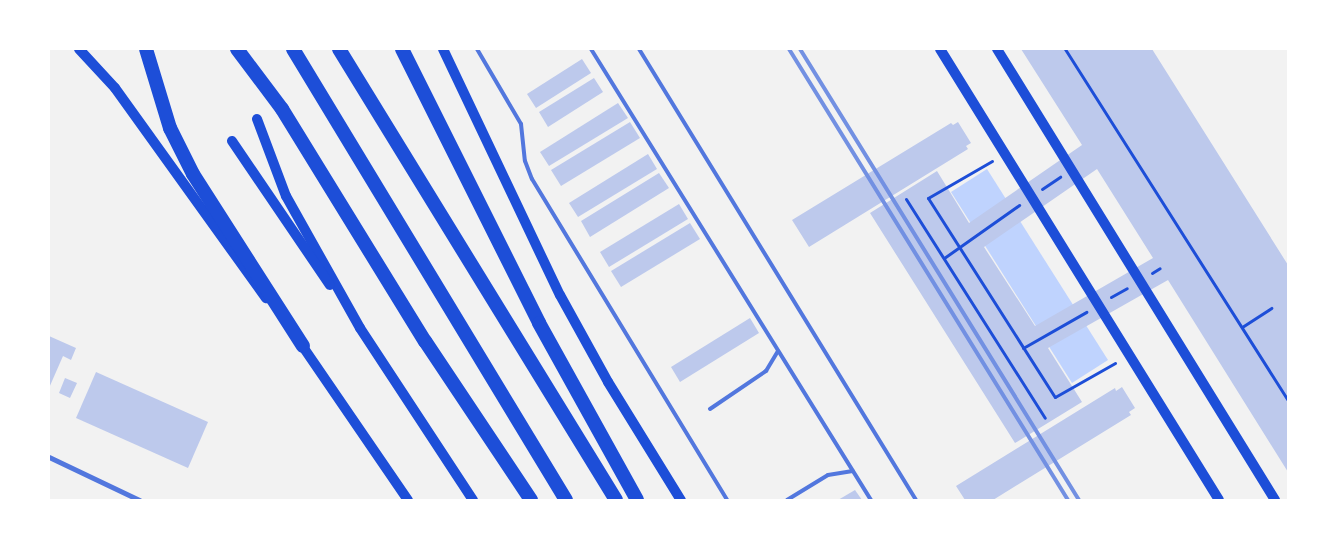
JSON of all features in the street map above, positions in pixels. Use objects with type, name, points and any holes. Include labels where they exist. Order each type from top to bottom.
[{"type":"highway","points":[[146,49],[170,128],[193,174],[303,346]]},
{"type":"highway","points":[[238,49],[282,109],[425,341],[531,500]]},
{"type":"highway","points":[[293,49],[566,500]]},
{"type":"highway","points":[[339,49],[616,500]]},
{"type":"highway","points":[[402,49],[535,315],[637,500]]},
{"type":"main road","points":[[79,49],[115,88],[226,248],[303,346],[408,500]]},
{"type":"main road","points":[[443,49],[560,294],[608,382],[681,500]]},
{"type":"main road","points":[[940,49],[1219,500]]},
{"type":"main road","points":[[997,49],[1275,500]]},
{"type":"main road","points":[[257,119],[286,196],[360,328]]},
{"type":"main road","points":[[232,141],[360,328],[473,500]]},
{"type":"street","points":[[49,457],[139,500]]},
{"type":"lane","points":[[477,49],[521,124],[524,161],[532,179],[728,500]]},
{"type":"lane","points":[[591,49],[871,500]]},
{"type":"lane","points":[[639,49],[916,500]]},
{"type":"lane","points":[[710,409],[766,371],[778,351]]},
{"type":"lane","points":[[788,500],[836,472],[853,471]]},
{"type":"path","points":[[1065,49],[1288,400]]},
{"type":"path","points":[[992,161],[928,198],[1055,397],[1115,363]]},
{"type":"path","points":[[906,199],[1045,418]]},
{"type":"path","points":[[944,258],[977,235]]},
{"type":"path","points":[[1242,327],[1271,308]]},
{"type":"path","points":[[1023,348],[1042,338]]},
{"type":"water","points":[[987,169],[1108,360],[1072,383],[951,192]]},
{"type":"building","points":[[1021,49],[1152,49],[1288,265],[1288,472],[1168,280],[1048,348],[1082,402],[1015,443],[870,213],[937,171],[969,223],[1082,145]],"holes":[[[1097,169],[1153,258],[1035,326],[984,247]]]},
{"type":"building","points":[[582,59],[591,73],[536,108],[527,94]]},
{"type":"building","points":[[594,78],[603,92],[548,127],[539,112]]},
{"type":"building","points":[[618,103],[628,118],[549,166],[540,152]]},
{"type":"building","points":[[630,122],[640,138],[561,186],[551,170]]},
{"type":"building","points":[[958,122],[971,143],[966,146],[968,149],[809,247],[792,220],[951,123],[953,125]]},
{"type":"building","points":[[648,154],[657,169],[578,217],[569,203]]},
{"type":"building","points":[[659,173],[669,188],[590,237],[581,221]]},
{"type":"building","points":[[679,204],[688,219],[609,267],[600,252]]},
{"type":"building","points":[[690,223],[700,239],[621,287],[611,271]]},
{"type":"building","points":[[750,318],[759,333],[680,382],[671,367]]},
{"type":"building","points":[[49,336],[76,348],[71,360],[63,356],[49,388]]},
{"type":"building","points":[[96,372],[208,422],[188,468],[76,418]]},
{"type":"building","points":[[65,378],[77,383],[70,398],[59,393]]},
{"type":"building","points":[[1122,387],[1135,408],[1129,412],[1131,415],[993,500],[965,500],[956,486],[1115,388],[1116,391]]},
{"type":"building","points":[[855,490],[862,500],[838,500]]},
{"type":"railway","points":[[789,49],[1068,500]]},
{"type":"railway","points":[[800,49],[1079,500]]}]
